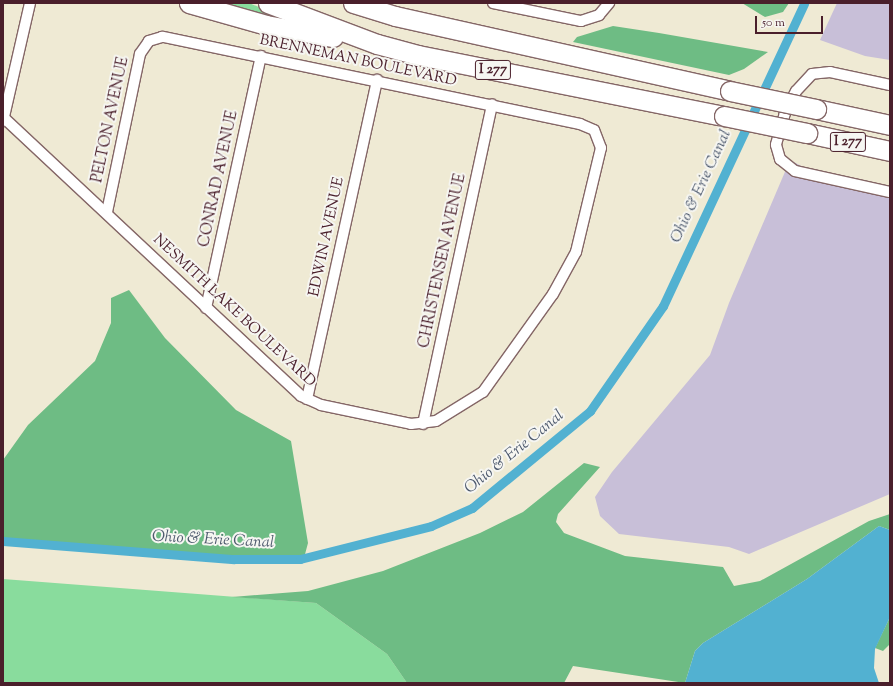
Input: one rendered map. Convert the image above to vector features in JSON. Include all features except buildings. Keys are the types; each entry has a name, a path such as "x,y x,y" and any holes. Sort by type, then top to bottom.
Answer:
{"highway":[{"path":"189,3 284,29 377,44"},
{"name":"I 277","path":"268,3 377,44 418,55 724,116 890,151"},
{"name":"I 277","path":"353,3 401,17 730,91 890,125"}],"street":[{"path":"4,119 30,3"},
{"path":"493,3 513,5 581,21 599,15 609,3"},
{"name":"BRENNEMAN BOULEVARD","path":"154,39 167,37 492,104 580,124"},
{"name":"PELTON AVENUE","path":"107,212 140,54 144,47 154,39"},
{"name":"CONRAD AVENUE","path":"206,308 261,56"},
{"path":"890,85 830,72 812,74 800,85 790,102 776,136 776,145 780,159 795,171 890,192"},
{"name":"EDWIN AVENUE","path":"307,399 377,80"},
{"name":"CHRISTENSEN AVENUE","path":"423,424 492,104"},
{"name":"NESMITH LAKE BOULEVARD","path":"4,119 107,212 206,308 294,390 307,399 321,405 394,422 423,424 442,417 482,392 565,276 576,252 601,154 597,134 587,126 580,124"}],"shaded area":[{"path":"837,3 890,3 890,60 865,56 820,40"},
{"path":"790,160 807,169 890,187 890,494 749,554 729,547 619,534 600,516 595,497 612,472 710,355 729,303"}],"green space":[{"path":"210,3 249,3 292,21"},
{"path":"742,3 789,3 783,12 765,17"},
{"path":"613,26 768,52 744,69 729,75 573,42 577,37"},
{"path":"129,290 165,338 236,410 291,441 308,543 304,558 234,559 3,541 3,460 28,425 95,361 111,323 111,298"},
{"path":"584,463 600,467 558,514 556,522 564,533 625,556 723,567 734,586 760,581 869,521 890,514 890,530 879,526 807,579 703,643 695,651 685,683 573,666 564,683 407,683 387,654 316,603 232,597 308,591 383,571 480,533 523,512"},
{"path":"3,579 316,603 387,654 407,683 3,683"},
{"path":"890,617 890,644 883,651 875,648"}],"water":[{"path":"879,526 890,530 890,617 875,649 874,668 879,683 685,683 695,651 703,643 807,579"}],"waterway":[{"name":"Ohio & Erie Canal","path":"3,541 234,559 300,559 431,526 472,508 590,411 663,306 804,3"}]}
